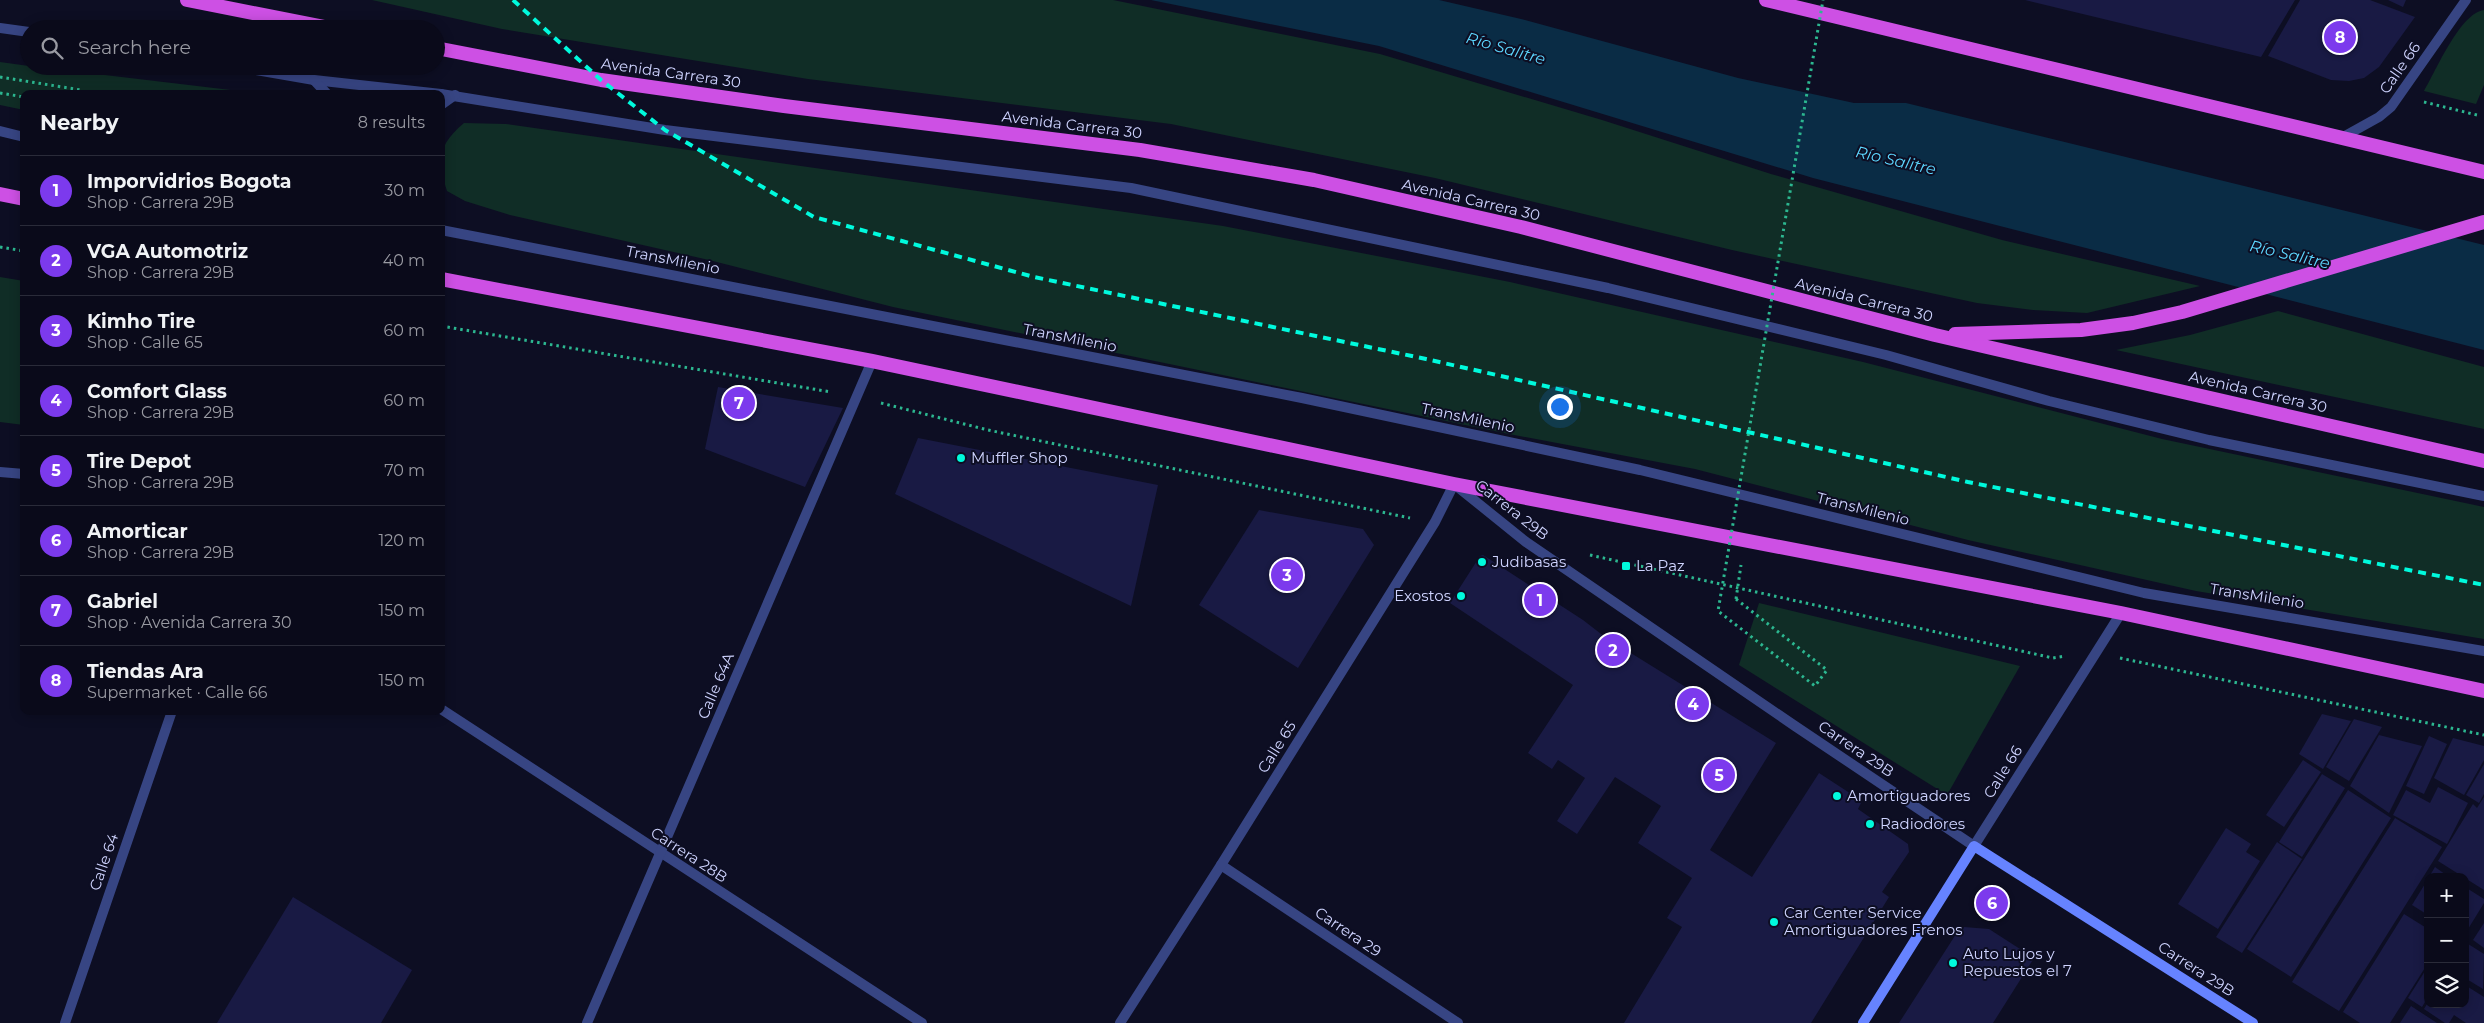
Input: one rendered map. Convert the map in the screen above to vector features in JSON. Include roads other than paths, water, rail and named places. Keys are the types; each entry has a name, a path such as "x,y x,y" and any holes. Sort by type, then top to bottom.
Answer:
{"highway":[{"path":"187,0 290,20"},
{"path":"1766,0 2484,172"},
{"name":"Avenida Carrera 30","path":"445,50 601,80 784,106 1140,150 1314,180 1521,227 1935,335 2484,461"},
{"path":"0,194 20,198"},
{"path":"1935,335 2081,330 2133,323 2182,312 2484,222"},
{"path":"445,279 872,361 1454,484 2121,613 2484,691"}],"main road":[{"name":"Calle 66","path":"1863,1023 1974,846"},
{"name":"Carrera 29B","path":"1974,846 2252,1023"}],"street":[{"name":"Calle 66","path":"2344,137 2379,117 2391,107 2466,0"},
{"path":"0,28 20,31"},
{"path":"285,75 405,90"},
{"path":"314,80 323,90"},
{"path":"445,94 665,130 1131,188 1608,288 1886,355 2068,406 2209,440 2484,496"},
{"path":"445,102 455,95"},
{"path":"0,131 20,136"},
{"name":"TransMilenio","path":"445,231 1312,400 1640,470 2144,593 2484,650"},
{"name":"Calle 64A","path":"587,1023 872,361"},
{"path":"0,472 20,474"},
{"name":"Calle 65","path":"1120,1023 1435,522 1454,484"},
{"name":"Carrera 29B","path":"1454,484 1526,542 1974,846"},
{"name":"Calle 66","path":"1974,846 2121,613"},
{"name":"Carrera 28B","path":"445,712 660,854 922,1023"},
{"name":"Calle 64","path":"65,1023 171,715"},
{"name":"Carrera 29","path":"1221,865 1458,1023"}],"water":[{"name":"Río Salitre","path":"1151,0 1439,0 1521,19 1738,78 1854,103 1906,103 2484,245 2484,350 1813,178 1379,46"}],"railway":[{"path":"513,0 601,80 665,130 814,217 1034,277 1426,359 1968,482 2484,585"}],"place":[{"name":"Tiendas Ara","path":"2340,37"},
{"name":"Gabriel","path":"739,403"},
{"name":"Muffler Shop","path":"961,458"},
{"name":"Judibasas","path":"1482,562"},
{"name":"La Paz","path":"1626,566"},
{"name":"Kimho Tire","path":"1287,575"},
{"name":"Exostos","path":"1461,596"},
{"name":"Imporvidrios Bogota","path":"1540,600"},
{"name":"VGA Automotriz","path":"1613,650"},
{"name":"Comfort Glass","path":"1693,704"},
{"name":"Tire Depot","path":"1719,775"},
{"name":"Amortiguadores","path":"1837,796"},
{"name":"Radiodores","path":"1870,824"},
{"name":"Amorticar","path":"1992,903"},
{"name":"Car Center Service Amortiguadores Frenos","path":"1774,922"},
{"name":"Auto Lujos y Repuestos el 7","path":"1953,963"}]}
